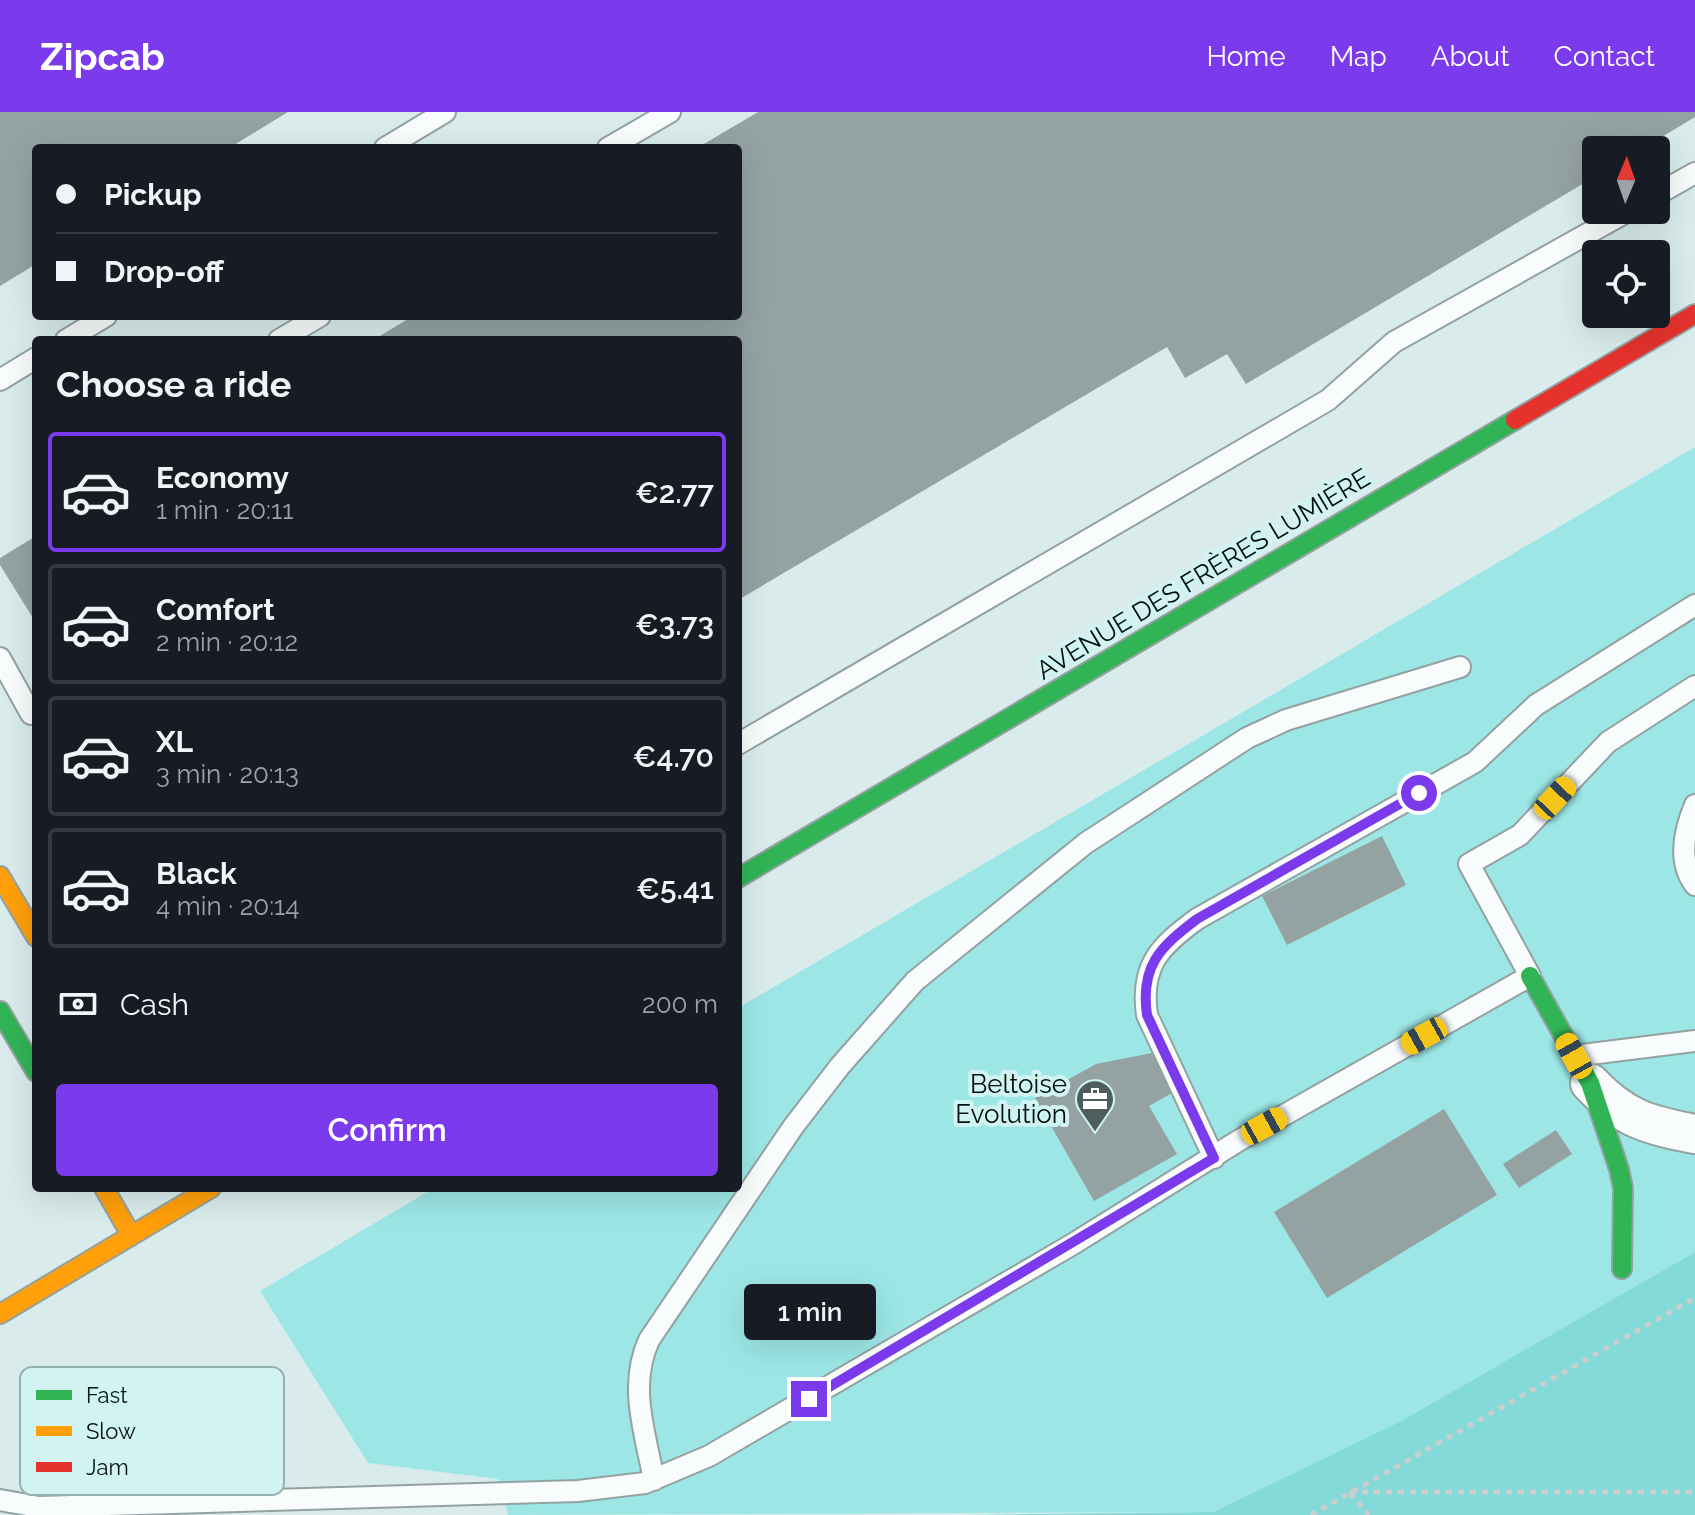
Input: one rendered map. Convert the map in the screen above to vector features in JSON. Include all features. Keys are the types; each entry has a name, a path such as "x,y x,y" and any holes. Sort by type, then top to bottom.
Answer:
{"street":[{"name":"AVENUE DES FRÈRES LUMIÈRE","path":"742,876 1695,314"},
{"path":"0,876 32,930"},
{"path":"1530,976 1582,1070 1623,1188 1622,1269"},
{"path":"0,1011 32,1065"},
{"path":"1582,1070 1626,1116 1695,1134"},
{"path":"106,1192 131,1235"},
{"path":"0,1314 131,1235 189,1193"}],"lane":[{"path":"392,144 445,112"},
{"path":"615,144 670,112"},
{"path":"1670,187 1695,173"},
{"path":"742,742 1328,400 1394,342 1605,224"},
{"path":"73,336 99,320"},
{"path":"286,336 313,320"},
{"path":"0,380 32,360"},
{"path":"1214,1158 1147,1015 1144,992 1152,962 1170,939 1197,919 1475,762 1536,705 1695,605"},
{"path":"0,658 32,713"},
{"path":"654,1480 637,1391 639,1363 649,1340 793,1127 902,994 1086,843 1247,738 1286,720 1460,667"},
{"path":"0,1500 39,1507 578,1491 654,1480 709,1456 1073,1244 1238,1141 1530,976 1469,864 1520,835 1608,742 1695,686"},
{"path":"1695,805 1686,830 1684,852 1687,872 1695,885"},
{"path":"1582,1070 1695,1041"}],"path":[{"path":"1311,1515 1695,1298"},
{"path":"1349,1492 1695,1492"},
{"path":"1349,1492 1369,1515"}],"shaded area":[{"path":"1695,447 1695,1252 1401,1421 1213,1512 508,1515 498,1479 368,1463 260,1291 427,1192 742,1192 742,1006"},
{"path":"1695,1252 1695,1515 962,1515 1213,1512 1401,1421"}],"building":[{"path":"0,112 288,112 236,144 32,144 32,266 0,286"},
{"path":"758,112 1695,112 1695,117 1663,136 1582,136 1582,184 1246,384 1227,354 1185,378 1167,347 742,598 742,336 380,336 406,320 742,320 742,144 704,144"},
{"path":"32,538 32,617 0,565 0,558"},
{"path":"1382,836 1406,885 1287,945 1262,896"},
{"path":"1157,1052 1179,1089 1149,1106 1177,1154 1094,1201 1035,1098 1096,1064"},
{"path":"1444,1109 1497,1195 1327,1298 1274,1212"},
{"path":"1556,1130 1572,1154 1519,1188 1503,1164"}],"traffic: fast":[{"path":"742,876 1515,420"},
{"path":"1530,976 1590,1083 1619,1169 1623,1188 1622,1269"},
{"path":"0,1011 32,1065"}],"traffic: slow":[{"path":"0,876 32,930"},
{"path":"106,1192 131,1235"},
{"path":"0,1314 204,1192"}],"traffic: jam":[{"path":"1515,420 1695,314"}],"place":[{"name":"Beltoise Evolution","path":"1095,1133"}],"route":[{"path":"809,1399 1214,1158 1147,1015 1144,992 1152,962 1170,939 1197,919 1419,793"}]}
